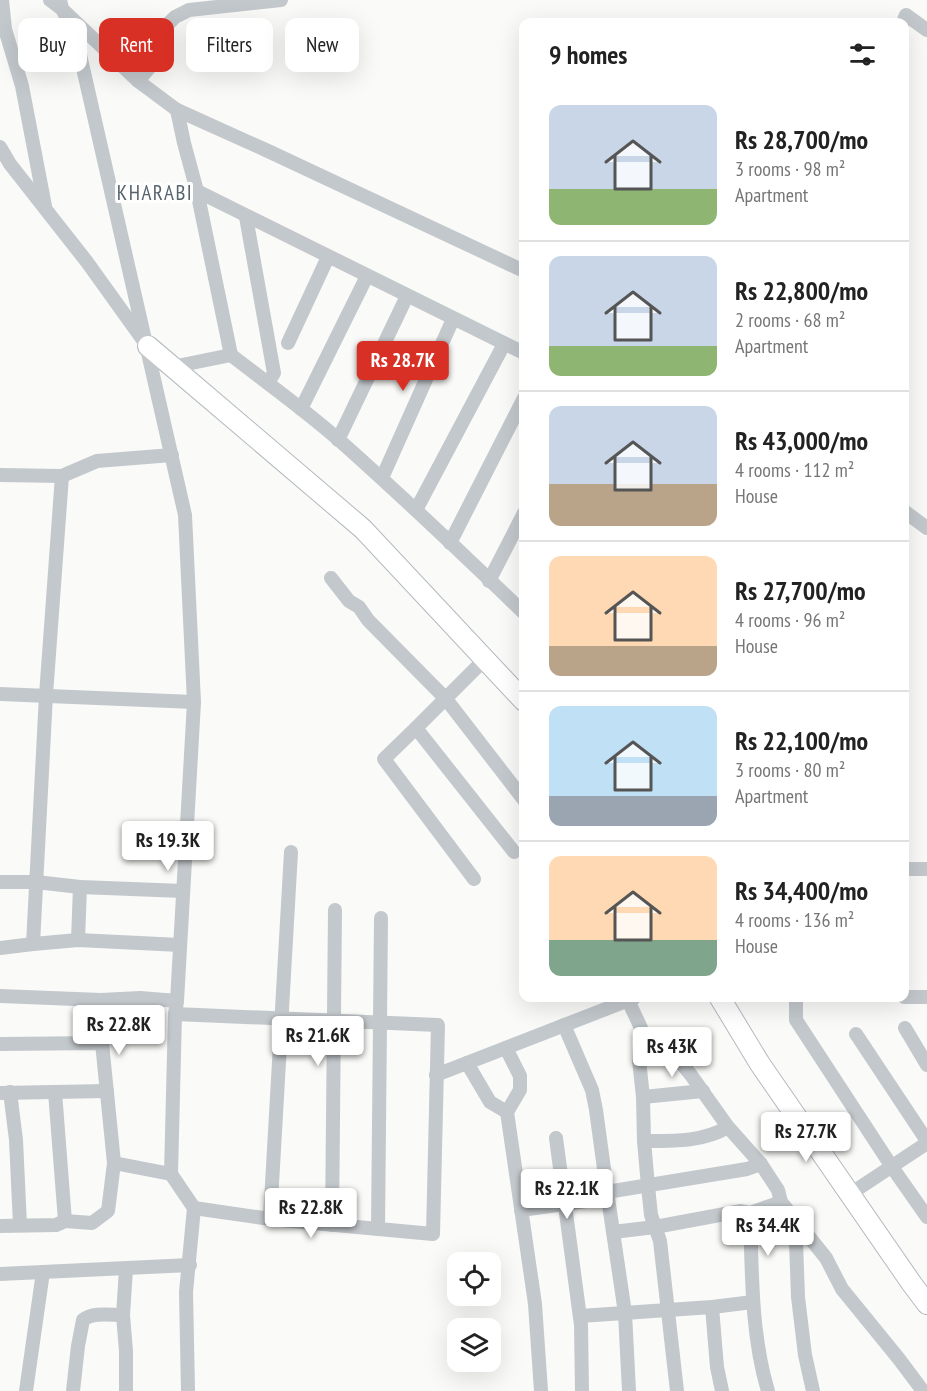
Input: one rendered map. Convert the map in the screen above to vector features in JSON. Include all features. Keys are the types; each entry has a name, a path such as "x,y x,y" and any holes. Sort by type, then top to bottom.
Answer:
{"street":[{"path":"2,0 2,28 22,86 45,209"},
{"path":"50,0 61,5 138,81 177,110 519,269"},
{"path":"138,81 157,59 161,39 167,25 175,17 189,10 281,0"},
{"path":"61,5 75,33 186,515 194,702 176,1007 171,1174 194,1208 186,1292 188,1391"},
{"path":"905,18 906,15 927,30"},
{"path":"177,110 231,355 301,409 382,478 489,581 519,607"},
{"path":"0,147 10,164 87,262 148,346 363,529 519,696"},
{"path":"196,191 519,351"},
{"path":"246,217 274,373 268,383"},
{"path":"288,343 328,257"},
{"path":"301,409 367,276"},
{"path":"338,440 407,296"},
{"path":"382,478 453,319"},
{"path":"416,510 504,344"},
{"path":"172,367 231,355"},
{"path":"450,543 519,408"},
{"path":"0,475 62,476 97,460 172,455"},
{"path":"33,944 46,695 62,476"},
{"path":"909,515 927,528"},
{"path":"489,581 519,523"},
{"path":"332,578 349,601 358,606 368,620 446,699 519,794"},
{"path":"474,879 384,759 484,659"},
{"path":"0,694 194,702"},
{"path":"416,728 514,852"},
{"path":"270,1219 291,852"},
{"path":"909,869 927,869"},
{"path":"0,882 183,891"},
{"path":"78,940 80,886"},
{"path":"332,1225 335,910"},
{"path":"378,1229 381,918"},
{"path":"0,948 78,940 180,945"},
{"path":"0,996 101,1000 140,998 176,1007 281,1018 438,1025 433,1234 270,1219 194,1208"},
{"path":"909,997 927,997"},
{"path":"0,1226 56,1225 65,1221 92,1223 108,1211 114,1163 102,1043 101,1000"},
{"path":"436,1075 620,1002"},
{"path":"631,1002 641,1028 639,1060 648,1185 651,1215 660,1241 677,1391"},
{"path":"722,1002 760,1064 927,1304"},
{"path":"796,1002 796,1020 927,1217"},
{"path":"564,1025 592,1090 625,1313 629,1391"},
{"path":"905,1028 927,1065"},
{"path":"850,1194 927,1142 856,1034"},
{"path":"0,1044 102,1043"},
{"path":"506,1048 520,1076 520,1090 507,1112 535,1304 540,1391"},
{"path":"639,1060 674,1054 728,1127 760,1164 778,1191 782,1202 826,1258 842,1289 923,1390"},
{"path":"467,1063 490,1102 507,1112"},
{"path":"20,1225 16,1140 5,1093 107,1091"},
{"path":"643,1097 703,1091"},
{"path":"55,1092 65,1221"},
{"path":"644,1141 681,1141 716,1134 728,1127"},
{"path":"556,1138 580,1316 582,1391"},
{"path":"114,1163 171,1174"},
{"path":"521,1210 564,1204 648,1185 760,1164"},
{"path":"613,1232 655,1227 741,1211 750,1213 782,1202"},
{"path":"750,1213 753,1302 762,1371 768,1391"},
{"path":"806,1233 796,1242 798,1297 805,1355 813,1391"},
{"path":"0,1274 190,1265"},
{"path":"126,1269 123,1315 126,1391"},
{"path":"26,1391 43,1272"},
{"path":"580,1316 753,1302"},
{"path":"712,1307 717,1367 722,1391"},
{"path":"73,1391 83,1320 93,1315 123,1315"}],"district":[{"name":"KHARABI","path":"155,193"}]}
